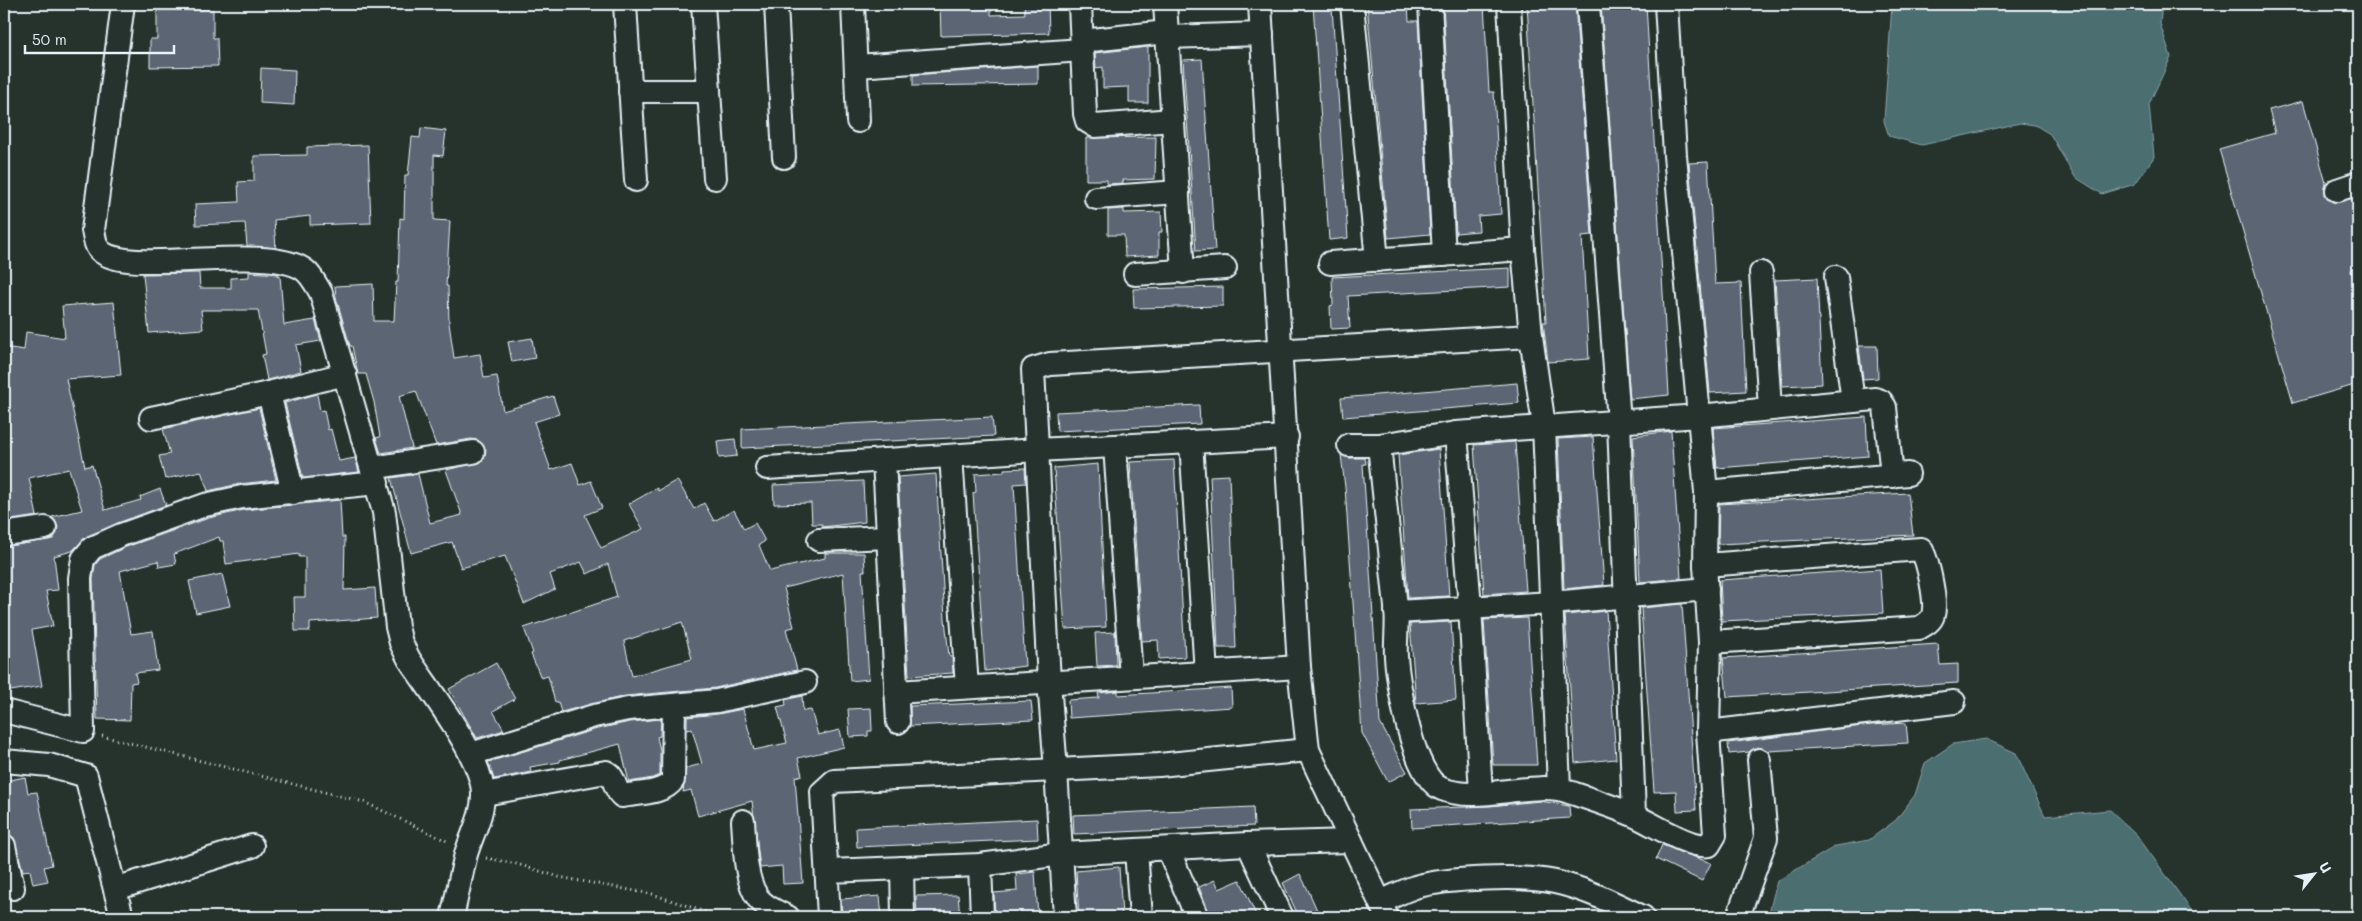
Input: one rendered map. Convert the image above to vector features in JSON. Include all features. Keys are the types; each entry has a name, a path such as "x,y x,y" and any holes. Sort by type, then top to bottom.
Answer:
{"street":[{"path":"123,4 93,230 98,248 108,256 122,260 157,262 246,258 289,263 303,269 321,293 375,475 384,512 397,627 401,643 409,659 471,754 482,780 484,794 482,808 467,853 452,917"},
{"path":"625,4 636,180"},
{"path":"703,4 714,178"},
{"path":"776,4 784,157"},
{"path":"853,4 858,121"},
{"path":"1080,4 1085,114 1091,124 1095,126 1173,120"},
{"path":"1166,4 1183,272"},
{"path":"1260,4 1282,350 1299,667 1308,750 1384,910 1415,887 1451,881 1505,878 1554,881 1590,892 1643,917"},
{"path":"1352,4 1377,260"},
{"path":"1430,4 1444,255"},
{"path":"1509,4 1523,249 1531,336 1544,426 1559,788"},
{"path":"1588,4 1619,422 1634,815"},
{"path":"1379,446 1396,612 1396,656 1401,694 1412,742 1428,777 1439,788 1454,793 1481,794 1559,788 1634,815 1696,845 1709,846 1715,835 1708,732 1710,642 1705,566 1706,492 1675,155 1666,4"},
{"path":"856,66 1082,45 1168,34 1262,34"},
{"path":"630,91 709,91"},
{"path":"2337,190 2358,183"},
{"path":"1096,198 1178,192"},
{"path":"1330,263 1523,249"},
{"path":"1135,274 1226,268"},
{"path":"1761,272 1770,408"},
{"path":"1836,277 1853,400"},
{"path":"1064,917 1049,682 1033,369 1050,364 1531,336"},
{"path":"151,418 269,393 344,374"},
{"path":"269,393 292,494"},
{"path":"1350,446 1379,446 1456,433 1699,416 1853,400 1875,399 1881,401 1885,407 1900,475 1706,492"},
{"path":"1456,433 1470,608 1481,794"},
{"path":"767,468 1037,450 1287,437"},
{"path":"1190,442 1206,672"},
{"path":"1115,446 1131,677"},
{"path":"4,711 83,731 80,578 83,559 92,548 205,505 242,497 292,494 473,452"},
{"path":"951,456 967,687"},
{"path":"884,460 898,722"},
{"path":"4,534 45,528"},
{"path":"819,540 888,537"},
{"path":"1705,566 1921,549 1927,558 1931,582 1933,615 1928,624 1919,628 1710,642"},
{"path":"1396,612 1552,603 1706,589"},
{"path":"896,692 1299,667"},
{"path":"471,754 594,716 628,710 717,702 805,682"},
{"path":"1708,732 1954,702"},
{"path":"484,794 606,772 611,775 618,792 622,796 662,789 670,785 673,780 674,705"},
{"path":"829,917 828,872 822,792 834,782 1159,765 1308,750"},
{"path":"1738,917 1766,838 1759,760"},
{"path":"4,761 49,765 86,776 122,917"},
{"path":"743,821 747,863 756,896 772,910 788,917"},
{"path":"828,872 980,865 1061,854 1248,844 1351,841"},
{"path":"1248,844 1282,917"},
{"path":"4,846 13,888"},
{"path":"115,889 252,846"},
{"path":"1168,849 1197,917"},
{"path":"1136,850 1141,917"},
{"path":"980,865 982,917"},
{"path":"902,868 903,917"}],"path":[{"path":"83,731 364,802 412,823 467,853 517,864 558,878 652,894 720,917"}],"water":[{"path":"1892,4 2162,4 2160,24 2171,57 2149,104 2154,157 2135,184 2102,194 2075,177 2050,134 2035,125 2020,123 1922,145 1889,136 1884,121"},
{"path":"1986,739 2016,753 2045,816 2110,810 2136,834 2196,917 1768,917 1777,881 1836,846 1869,840 1896,820 1915,795 1925,763 1953,744"}],"building":[{"path":"940,4 991,4 991,15 1025,14 1024,4 1048,4 1049,33 941,36"},
{"path":"1313,4 1332,4 1348,238 1329,240"},
{"path":"1367,4 1408,4 1409,21 1418,21 1430,234 1388,238"},
{"path":"1443,4 1484,4 1489,92 1494,92 1501,214 1478,216 1479,231 1456,233"},
{"path":"1527,4 1575,4 1592,235 1582,236 1589,359 1548,362 1543,322 1546,322"},
{"path":"1601,4 1646,4 1669,395 1630,399"},
{"path":"157,10 213,10 213,38 217,38 218,66 150,67 150,39 157,39"},
{"path":"1148,47 1148,103 1129,103 1129,87 1103,88 1103,67 1096,68 1095,53"},
{"path":"1202,59 1215,250 1196,251 1183,60"},
{"path":"1038,66 1038,84 913,86 913,75"},
{"path":"261,68 295,70 294,105 260,103"},
{"path":"2303,101 2326,183 2325,195 2335,203 2358,197 2358,269 2351,270 2358,295 2358,384 2293,403 2219,149 2275,133 2269,110"},
{"path":"421,128 446,131 443,156 434,155 434,220 450,221 446,286 448,286 449,323 454,358 480,354 484,378 497,376 503,411 553,396 559,414 534,422 551,470 572,463 580,485 591,481 602,508 585,515 601,548 643,529 629,504 657,488 658,491 677,480 694,509 704,503 714,521 734,510 744,529 755,523 765,541 759,545 770,571 825,558 825,553 864,553 865,571 862,571 869,679 850,681 843,573 784,588 794,627 786,629 797,670 715,688 625,696 561,712 558,702 555,702 548,676 541,678 531,654 533,653 524,628 617,597 608,564 587,574 581,562 550,574 555,589 524,604 505,556 461,568 452,542 411,553 391,478 418,474 430,523 462,515 446,470 481,462 485,457 486,449 478,440 471,439 436,445 416,391 399,396 412,448 381,453 376,438 380,437 374,402 366,374 358,374 352,346 350,346 336,297 335,286 373,284 374,321 394,321 396,282 398,282 400,218 404,219 405,175 408,175 412,137 420,138","holes":["682,622 692,659 632,676 624,641"]},
{"path":"1156,137 1155,179 1123,180 1123,183 1107,184 1107,180 1086,180 1086,138"},
{"path":"368,145 371,223 310,225 310,216 274,220 276,248 247,246 245,223 196,225 195,204 239,202 238,182 254,181 254,156 307,155 307,147"},
{"path":"1708,162 1715,284 1741,283 1746,391 1710,393 1689,163"},
{"path":"1124,209 1124,213 1161,212 1162,232 1159,232 1159,255 1125,257 1124,235 1108,235 1108,210"},
{"path":"1510,268 1510,287 1348,296 1350,328 1331,329 1330,306 1333,305 1332,277"},
{"path":"249,272 278,274 278,277 280,276 284,325 315,320 321,341 296,345 301,371 267,380 262,355 266,354 258,310 201,310 203,329 149,333 143,274 199,273 200,288 231,288 231,278 249,277"},
{"path":"1817,278 1822,384 1782,386 1775,280"},
{"path":"1223,287 1223,306 1134,308 1133,289"},
{"path":"114,302 121,375 66,379 85,467 92,465 105,510 141,500 140,497 160,489 166,505 87,536 72,551 54,556 58,590 46,591 53,626 32,630 42,686 4,692 4,547 53,539 58,527 52,517 82,510 69,469 29,478 37,516 4,521 4,507 8,507 4,488 4,347 24,350 26,332 65,338 62,306"},
{"path":"532,338 535,358 512,362 508,342"},
{"path":"1859,346 1877,346 1878,378 1863,379"},
{"path":"1517,383 1519,403 1343,417 1341,398"},
{"path":"317,394 320,411 324,410 328,430 331,429 339,461 355,458 359,472 303,478 285,403"},
{"path":"1199,405 1200,424 1057,431 1056,412"},
{"path":"259,408 276,480 239,484 208,491 201,471 165,479 159,456 170,454 163,429"},
{"path":"992,417 994,436 742,448 742,429"},
{"path":"1866,417 1868,456 1717,468 1713,428"},
{"path":"1671,431 1681,578 1640,582 1633,436"},
{"path":"1593,437 1604,585 1564,589 1558,439"},
{"path":"735,439 737,456 719,458 717,441"},
{"path":"1515,442 1526,591 1484,594 1474,445"},
{"path":"1439,449 1449,596 1408,598 1398,455"},
{"path":"1341,455 1349,458 1365,458 1366,464 1363,464 1380,723 1407,772 1388,782 1362,733 1345,487"},
{"path":"1174,460 1185,657 1159,659 1158,640 1142,641 1130,462"},
{"path":"1098,464 1106,627 1065,629 1054,468"},
{"path":"1025,468 1026,483 1014,484 1025,666 985,671 973,493 976,492 975,474 1004,472 1004,469"},
{"path":"936,474 945,619 949,656 952,656 953,673 909,676 898,477"},
{"path":"1229,475 1236,648 1218,648 1210,476"},
{"path":"863,481 865,522 822,527 822,524 812,524 811,503 774,504 773,485"},
{"path":"1908,493 1913,535 1718,544 1719,504"},
{"path":"340,500 342,537 345,537 344,590 375,588 377,618 310,623 310,631 295,631 294,597 305,597 305,557 299,557 299,554 226,564 223,541 220,541 219,537 174,554 176,564 159,567 158,561 120,571 131,634 153,631 158,670 135,673 137,682 131,683 130,720 97,719 93,579 95,565 100,559 126,547 209,518 244,510"},
{"path":"1880,569 1883,613 1722,621 1720,580"},
{"path":"222,574 230,606 196,613 189,581"},
{"path":"1682,604 1696,810 1677,811 1676,791 1654,792 1641,608"},
{"path":"1606,611 1616,759 1575,763 1565,615"},
{"path":"1527,618 1537,765 1493,765 1484,620"},
{"path":"1451,622 1456,700 1416,703 1410,624"},
{"path":"1115,632 1116,665 1097,666 1095,633"},
{"path":"1938,644 1940,665 1958,664 1958,683 1727,697 1723,658"},
{"path":"496,663 515,699 493,711 504,730 477,738 449,689"},
{"path":"1231,688 1232,707 1069,718 1068,700 1099,698 1098,693 1118,691 1118,695"},
{"path":"802,696 803,711 811,710 818,735 840,730 844,747 798,758 802,775 795,777 803,883 783,884 782,866 760,868 752,801 698,816 691,790 683,792 686,768 702,764 692,729 687,730 687,717 743,709 754,750 787,743 777,707 786,705 785,700"},
{"path":"1031,701 1033,720 910,726 910,706"},
{"path":"871,708 872,731 868,731 868,736 850,737 848,709"},
{"path":"661,719 660,736 657,737 660,750 660,775 653,778 629,782 620,744 560,760 560,762 530,767 531,772 494,779 488,762 597,729 630,722"},
{"path":"1906,723 1908,743 1768,751 1758,747 1749,752 1729,754 1728,743 1870,725"},
{"path":"25,777 28,793 37,792 52,865 44,867 48,881 33,884 30,870 23,871 14,838 4,833 4,798 8,798 5,781"},
{"path":"1540,801 1569,806 1570,818 1412,828 1411,809 1490,806"},
{"path":"1253,807 1254,826 1074,834 1073,815"},
{"path":"1037,819 1038,839 857,847 856,828"},
{"path":"1662,845 1711,863 1702,881 1656,859"},
{"path":"1119,867 1122,917 1079,917 1076,871"},
{"path":"1035,872 1038,917 995,917 994,893 1017,891 1016,874"},
{"path":"1300,874 1320,917 1299,917 1283,883"},
{"path":"1215,880 1219,889 1240,880 1257,917 1211,917 1199,887"},
{"path":"958,895 960,917 917,917 916,896"},
{"path":"880,896 882,917 842,917 841,899"}]}
